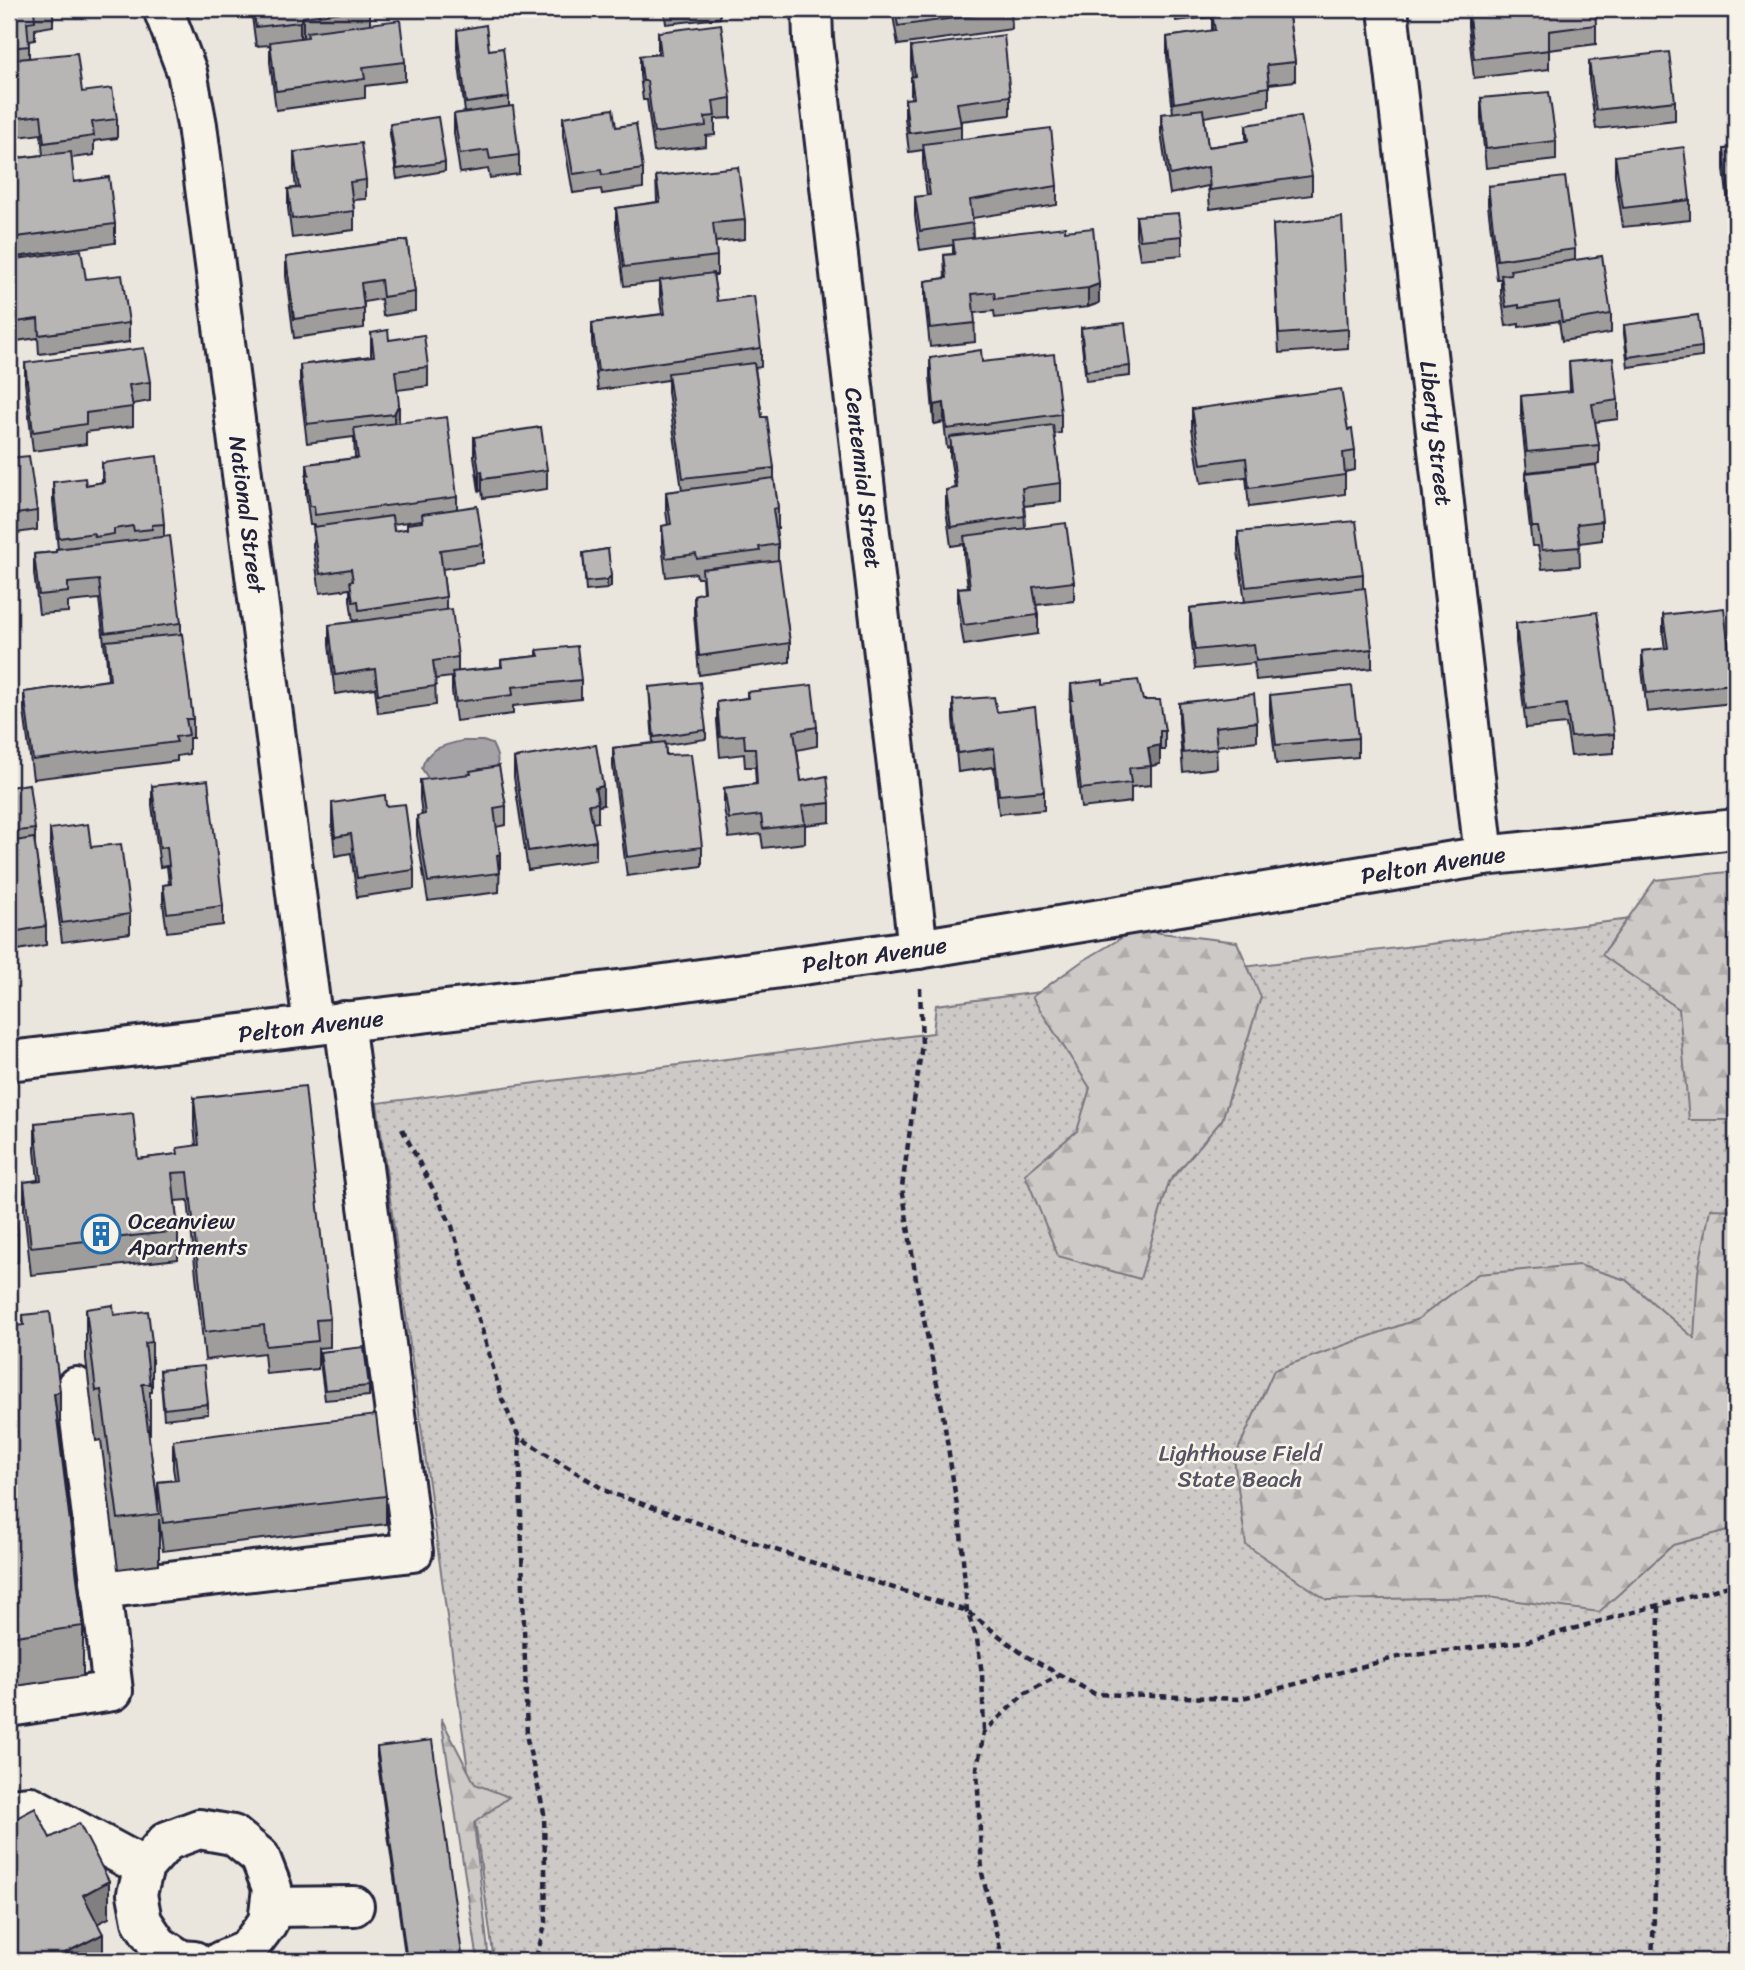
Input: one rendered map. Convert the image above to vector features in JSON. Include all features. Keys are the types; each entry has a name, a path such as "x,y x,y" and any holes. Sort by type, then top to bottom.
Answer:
{"street":[{"name":"National Street","path":"101,1589 413,1552 328,1023 197,125 187,72 163,9"},
{"name":"Centennial Street","path":"812,9 813,38 918,949"},
{"name":"Liberty Street","path":"1388,9 1484,856"},
{"name":"Pelton Avenue","path":"9,1061 635,988 918,949 1484,856 1736,829"},
{"path":"9,1707 113,1691 76,1387"},
{"path":"9,1808 31,1805 144,1867"},
{"path":"186,1961 158,1945 142,1921 137,1894 144,1867 167,1841 199,1829 233,1835 260,1857 272,1888 268,1922 247,1950 221,1961"},
{"path":"270,1908 354,1906"}],"path":[{"path":"918,949 922,1044 902,1187 961,1532 967,1611 977,1639 982,1674 984,1732 977,1768 982,1873 1003,1961"},
{"path":"398,1123 452,1226 502,1399 519,1437 527,1739 544,1813 546,1922 535,1961"},
{"path":"519,1437 608,1492 808,1561 967,1611 1024,1655 1095,1694 1239,1699 1398,1657 1528,1641 1736,1584"},
{"path":"1652,1961 1656,1867 1659,1605"},
{"path":"984,1732 1024,1693 1060,1675"}],"green space":[{"path":"1736,871 1736,1120 1689,1120 1679,1009 1602,955 1655,880"},
{"name":"Lighthouse Field State Beach","path":"1736,906 1736,1961 494,1961 377,1103 933,1033 936,1005"},
{"path":"1135,930 1237,942 1261,997 1222,1120 1169,1182 1140,1279 1058,1256 1025,1174 1077,1131 1090,1088 1032,997 1081,962"},
{"path":"1710,1209 1736,1210 1736,1528 1673,1545 1599,1612 1488,1597 1327,1600 1246,1545 1234,1459 1274,1370 1418,1319 1478,1274 1579,1265 1626,1280 1694,1338 1698,1272"},
{"path":"441,1718 475,1784 509,1797 474,1823 489,1961 478,1961"}],"shaded area":[{"path":"462,741 492,744 497,757 495,771 430,781 422,769 431,752"}],"building":[{"path":"9,9 42,9 34,10 35,21 27,22 29,46 9,48"},
{"path":"253,9 365,9 303,17 300,22 256,27"},
{"path":"895,9 1011,9 1012,10 898,26"},
{"path":"1288,9 1295,62 1267,65 1269,87 1174,103 1167,37 1215,30 1212,14"},
{"path":"1468,9 1595,9 1596,25 1549,31 1549,50 1474,59"},
{"path":"400,20 405,62 363,67 365,79 276,91 270,42 308,37 307,32"},
{"path":"721,24 731,98 713,101 715,116 705,117 706,126 654,133 647,81 643,81 640,56 661,54 658,32"},
{"path":"486,25 489,50 503,48 509,97 466,103 457,30"},
{"path":"1004,35 1010,96 957,103 961,126 909,133 905,99 914,98 911,77 915,76 911,47"},
{"path":"1669,52 1675,101 1596,110 1589,61"},
{"path":"77,53 82,92 112,88 117,119 92,122 94,136 44,143 41,115 9,119 9,60"},
{"path":"1549,92 1556,141 1486,149 1481,98"},
{"path":"513,106 519,155 490,159 488,150 460,154 454,114"},
{"path":"613,109 616,127 636,124 643,169 602,175 601,170 573,174 563,117"},
{"path":"1203,109 1208,147 1248,141 1246,125 1301,116 1312,176 1210,190 1208,167 1170,175 1161,114"},
{"path":"438,117 445,162 397,169 390,124"},
{"path":"1051,128 1057,186 970,200 973,223 920,231 915,197 930,195 923,144"},
{"path":"361,143 366,180 350,182 354,211 292,219 288,189 299,188 294,152"},
{"path":"1684,147 1690,200 1623,208 1615,156"},
{"path":"1736,148 1736,201 1730,202 1724,149"},
{"path":"71,152 74,182 109,177 115,224 9,238 9,159"},
{"path":"738,167 745,220 713,223 717,256 624,267 616,208 660,202 656,176"},
{"path":"1565,177 1575,249 1497,260 1488,186"},
{"path":"1179,213 1182,236 1140,240 1136,216"},
{"path":"1342,217 1348,329 1279,334 1273,225"},
{"path":"1065,227 1065,231 1093,228 1099,284 1088,288 995,299 994,292 972,294 975,323 930,328 925,281 947,278 944,255 955,254 953,240"},
{"path":"407,240 415,292 383,297 381,280 361,283 364,309 294,319 286,257"},
{"path":"81,250 86,279 122,275 129,323 39,335 38,319 9,323 9,260"},
{"path":"1602,256 1611,314 1562,322 1559,302 1519,308 1519,305 1506,307 1501,275 1511,274 1510,270"},
{"path":"713,273 717,301 754,296 761,348 598,371 592,323 665,314 660,280"},
{"path":"1698,315 1702,347 1628,357 1624,325"},
{"path":"1125,323 1130,366 1086,371 1081,328"},
{"path":"388,330 389,340 424,335 428,367 395,371 399,404 394,414 307,424 300,365 374,356 371,333"},
{"path":"144,348 150,382 129,385 133,407 86,413 86,424 33,432 25,363"},
{"path":"981,350 982,362 1054,354 1061,414 947,429 944,403 934,405 930,358"},
{"path":"1613,358 1618,400 1592,404 1599,445 1527,452 1521,396 1572,391 1569,362"},
{"path":"754,363 762,417 767,417 774,468 683,478 668,373"},
{"path":"1341,389 1348,430 1352,429 1355,451 1343,453 1345,475 1249,488 1246,458 1201,464 1192,409"},
{"path":"447,417 457,497 315,515 314,506 310,506 307,464 358,458 354,428"},
{"path":"1053,425 1061,483 1022,488 1025,516 951,527 946,490 957,488 950,437"},
{"path":"541,427 547,470 483,479 482,471 479,472 474,437"},
{"path":"1736,445 1736,489 1730,448"},
{"path":"29,456 37,511 9,515 9,458"},
{"path":"157,456 164,524 152,525 152,529 134,531 133,526 114,529 114,534 95,537 94,533 59,538 53,482 85,478 86,485 104,482 102,463"},
{"path":"1596,465 1602,521 1577,524 1580,547 1542,550 1538,527 1532,527 1526,473"},
{"path":"774,478 778,508 773,509 778,544 759,547 760,551 697,559 696,554 666,558 662,526 671,524 666,492"},
{"path":"477,506 483,544 440,550 446,597 359,610 358,601 353,602 351,569 320,574 313,527 392,516 394,531 407,529 407,524 423,522 422,514"},
{"path":"1356,521 1363,574 1246,587 1238,532"},
{"path":"1066,523 1074,582 1033,587 1038,615 964,625 958,588 970,587 964,536"},
{"path":"170,536 181,623 105,633 99,580 68,583 68,592 39,595 34,554"},
{"path":"608,549 611,576 607,580 586,582 583,553"},
{"path":"779,560 790,643 699,656 694,595 704,592 702,569"},
{"path":"1365,588 1372,649 1256,661 1254,644 1195,650 1190,608"},
{"path":"1724,608 1733,684 1647,693 1642,651 1668,648 1663,615"},
{"path":"452,609 458,657 433,661 436,686 378,694 375,669 335,675 329,625"},
{"path":"1597,612 1614,734 1571,737 1566,704 1526,709 1516,623"},
{"path":"182,634 193,719 186,719 189,735 175,737 177,742 33,760 24,692 110,680 106,641"},
{"path":"577,646 581,680 512,687 513,695 456,702 452,672 502,667 501,660 539,656 537,650"},
{"path":"1103,680 1103,684 1138,680 1143,700 1160,700 1165,731 1160,731 1160,745 1148,748 1151,766 1129,768 1131,783 1081,789 1070,700 1073,700 1071,684"},
{"path":"700,682 706,730 654,737 649,687"},
{"path":"812,685 817,727 794,731 801,781 827,776 830,803 802,806 805,824 763,829 761,815 729,819 724,788 757,784 755,748 745,748 744,735 720,737 717,702 748,698 747,692"},
{"path":"1352,686 1358,738 1276,745 1270,695"},
{"path":"1254,694 1257,722 1215,727 1217,749 1183,753 1179,703"},
{"path":"994,697 997,712 1035,707 1044,791 999,795 994,748 958,753 953,700"},
{"path":"665,742 666,755 691,754 702,847 627,857 613,748"},
{"path":"596,745 603,786 595,788 598,803 589,804 596,841 528,851 514,758"},
{"path":"499,766 506,806 494,808 500,854 497,855 499,873 428,882 417,816 425,814 420,780 471,774 470,771"},
{"path":"208,780 223,906 167,913 163,885 171,884 167,847 160,848 152,786"},
{"path":"29,784 35,829 9,832 9,787"},
{"path":"385,795 386,806 405,804 414,870 357,878 351,834 335,837 332,803"},
{"path":"88,824 91,847 121,844 130,914 62,923 50,829"},
{"path":"34,838 46,926 18,931 16,921 9,922 9,842"},
{"name":"Oceanview Apartments","path":"305,1086 330,1319 316,1320 318,1341 266,1346 264,1325 205,1332 188,1172 172,1173 178,1231 31,1247 24,1182 41,1180 35,1123 133,1113 138,1159 178,1154 177,1148 199,1145 194,1098"},
{"path":"9,1171 18,1234 9,1236"},
{"path":"113,1305 114,1315 148,1311 152,1342 145,1343 150,1384 142,1384 159,1514 118,1519 101,1390 96,1391 86,1309"},
{"path":"50,1312 60,1391 54,1394 83,1626 9,1637 9,1327 24,1325 23,1315"},
{"path":"364,1347 369,1386 325,1390 320,1352"},
{"path":"204,1366 208,1404 164,1409 160,1370"},
{"path":"376,1415 386,1496 163,1523 158,1482 178,1480 173,1440"},
{"path":"432,1740 463,1961 407,1961 377,1747"},
{"path":"35,1808 50,1838 79,1823 109,1881 83,1895 103,1934 61,1955 57,1961 9,1961 9,1822"}],"place":[{"name":"Oceanview Apartments","path":"101,1234"}]}
